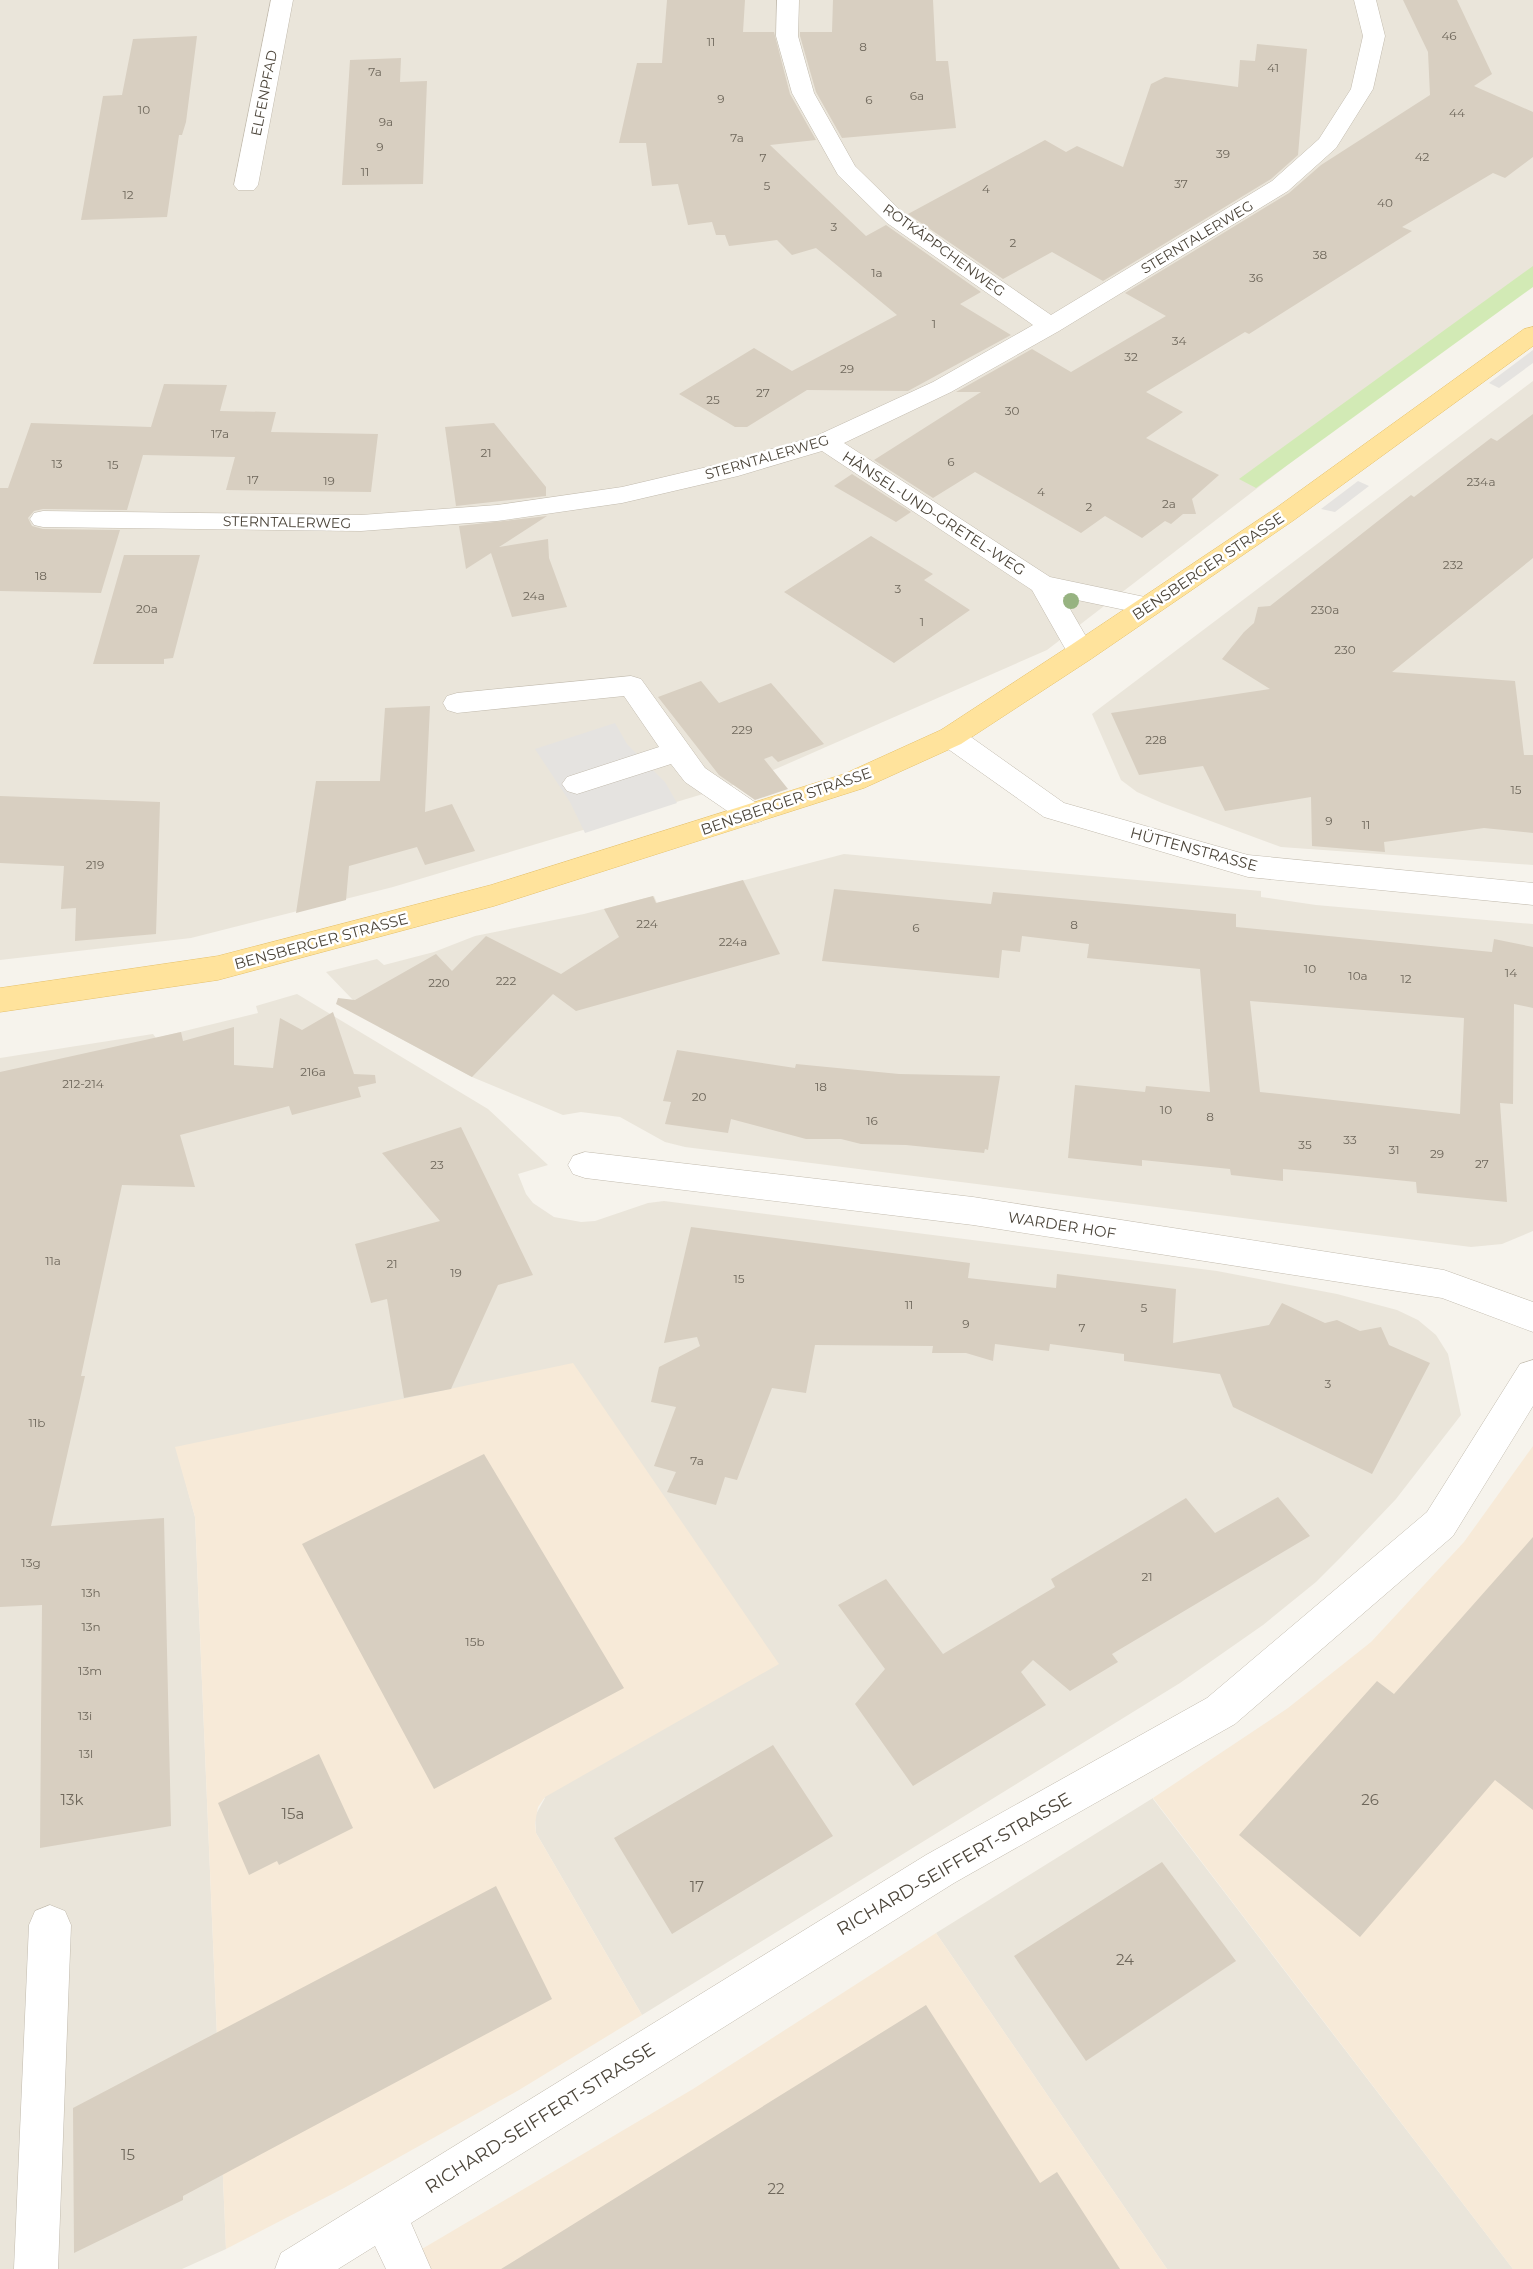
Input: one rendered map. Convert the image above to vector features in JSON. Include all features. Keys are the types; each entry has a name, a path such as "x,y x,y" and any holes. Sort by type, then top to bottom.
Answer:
{"main road":[{"name":"BENSBERGER STRASSE","path":"0,1000 218,969 494,895 854,781 951,737 1081,652 1285,514 1533,333"}],"street":[{"name":"ELFENPFAD","path":"246,185 282,0"},
{"name":"ROTKÄPPCHENWEG","path":"788,0 787,36 803,93 846,170 895,218 1050,326"},
{"name":"STERNTALERWEG","path":"43,519 361,523 497,513 622,495 729,470 825,442 942,387 1050,326 1280,186 1328,143 1362,89 1374,36 1365,0"},
{"name":"HÄNSEL-UND-GRETEL-WEG","path":"825,442 1042,584 1149,606"},
{"name":"HÄNSEL-UND-GRETEL-WEG","path":"1042,584 1081,652"},
{"path":"457,703 631,686 695,775 752,814"},
{"name":"HÜTTENSTRASSE","path":"951,737 1054,810 1248,866 1533,894"},
{"path":"578,784 678,751"},
{"name":"WARDER HOF","path":"585,1165 973,1211 1432,1282 1533,1317"},
{"name":"RICHARD-SEIFFERT-STRASSE","path":"297,2269 940,1869 1221,1711 1440,1524 1533,1375"},
{"path":"36,2269 50,1925"},
{"path":"384,2215 409,2269"}],"shaded area":[{"path":"0,0 1533,0 1533,276 1047,650 753,779 393,887 191,938 0,960"},
{"path":"1533,350 1533,363 1499,388 1489,383"},
{"path":"1533,381 1533,865 1281,847 1162,803 1137,792 1121,780 1092,714"},
{"path":"1358,481 1369,486 1335,512 1321,509"},
{"path":"615,723 627,744 665,782 677,803 585,833 570,802 535,749"},
{"path":"844,854 1261,891 1261,897 1316,905 1533,924 1533,1231 1502,1244 1471,1247 685,1147 665,1142 620,1117 581,1112 563,1115 472,1077 379,1027 326,972 377,959 384,965 434,952 475,936 584,914 654,896 657,903"},
{"path":"297,994 488,1109 548,1165 518,1174 526,1194 533,1203 554,1217 581,1222 595,1221 648,1203 664,1201 1217,1271 1337,1294 1397,1310 1418,1320 1436,1335 1448,1354 1461,1415 1396,1499 1316,1582 1263,1625 1180,1683 642,2015 536,1833 535,1816 545,1798 176,1447 195,1517 226,2249 182,2269 0,2269 0,1058 153,1034 156,1038 258,1013 256,1006"},
{"path":"573,1363 779,1664 545,1797 538,1807 536,1833 642,2015 519,2090 344,2188 226,2249 195,1517 175,1447"},
{"path":"1533,1446 1533,2269 1513,2269 1153,1798 1288,1708 1371,1642 1464,1542"},
{"path":"1153,1798 1513,2269 1167,2269 936,1933"},
{"path":"936,1933 1167,2269 388,2269 693,2089"}],"green space":[{"path":"1533,266 1533,287 1256,488 1239,479"}],"building":[{"path":"667,0 745,0 743,32 774,32 790,94 816,140 770,145 866,236 886,225 981,292 960,304 1011,335 908,391 807,390 747,427 735,427 679,394 754,348 792,371 897,315 816,248 792,255 777,240 729,246 725,235 716,235 712,222 688,225 678,184 652,186 646,143 619,143 637,63 662,63"},
{"path":"833,0 933,0 936,61 948,61 956,128 842,138 816,92 800,36 800,32 832,32"},
{"path":"1403,0 1457,0 1492,74 1474,86 1533,112 1533,157 1505,178 1493,173 1402,227 1412,231 1249,334 1245,332 1146,392 1183,412 1146,438 1219,475 1192,499 1196,514 1183,514 1171,524 1165,521 1142,538 1105,516 1081,533 975,472 933,498 874,460 981,392 956,392 1032,349 1071,372 1166,316 1125,293 1289,193 1321,165 1430,95 1428,52"},
{"path":"197,36 186,122 182,135 179,135 167,217 81,220 103,96 122,95 133,39"},
{"path":"1257,44 1307,49 1298,155 1271,179 1103,281 1052,252 1003,279 908,214 1045,140 1066,152 1077,146 1123,167 1151,84 1165,77 1238,87 1240,60 1255,61"},
{"path":"401,58 400,82 427,81 423,184 342,185 350,60"},
{"path":"164,384 227,385 220,411 276,412 271,432 378,434 371,492 226,490 235,457 143,455 127,510 43,509 34,511 28,518 32,526 43,529 120,530 101,593 0,591 0,488 8,488 31,423 151,427"},
{"path":"1533,414 1533,558 1392,672 1515,681 1524,755 1533,755 1533,833 1484,828 1384,842 1385,852 1312,846 1311,797 1225,811 1203,766 1139,775 1111,713 1270,689 1222,659 1254,623 1258,607 1270,606 1411,495 1414,497 1491,438 1497,441"},
{"path":"494,423 546,487 546,496 456,506 445,427"},
{"path":"852,474 911,512 896,522 834,486"},
{"path":"547,516 499,547 548,539 549,558 567,607 512,617 491,553 466,569 459,526"},
{"path":"871,536 933,574 924,580 970,610 894,663 784,592"},
{"path":"124,555 200,555 173,658 164,659 164,664 93,664"},
{"path":"701,681 719,703 771,683 824,744 778,762 772,756 764,759 788,789 755,800 719,775 658,697"},
{"path":"430,706 425,812 452,804 475,851 425,865 417,847 349,866 346,900 296,913 316,781 380,781 385,708"},
{"path":"0,796 160,802 156,934 75,941 76,908 61,909 64,866 0,863"},
{"path":"743,880 780,954 576,1011 553,994 472,1077 336,1004 338,998 355,1000 436,954 452,971 486,936 561,974 619,937 604,909 653,896 656,903"},
{"path":"834,889 991,904 993,892 1236,914 1236,927 1492,952 1494,939 1533,947 1533,1008 1514,1004 1513,1104 1500,1103 1507,1202 1417,1193 1416,1182 1328,1173 1283,1169 1283,1181 1231,1175 1230,1169 1142,1160 1142,1166 1068,1158 1075,1085 1145,1092 1146,1086 1210,1092 1200,969 1087,958 1089,944 1022,936 1020,952 1002,950 999,978 822,961","holes":["1250,1001 1464,1018 1460,1114 1260,1092"]},
{"path":"333,1012 354,1074 375,1075 376,1083 358,1087 361,1097 292,1115 289,1106 180,1135 195,1187 122,1185 81,1376 85,1376 51,1526 164,1518 171,1826 40,1848 42,1605 0,1607 0,1072 181,1032 183,1041 234,1027 234,1065 273,1068 280,1018 302,1030"},
{"path":"677,1050 795,1068 796,1064 899,1074 1000,1076 988,1150 985,1149 984,1153 906,1145 861,1144 841,1139 806,1139 731,1119 728,1133 665,1124 671,1102 663,1101"},
{"path":"461,1127 533,1275 498,1285 451,1389 404,1398 387,1299 371,1303 355,1244 440,1221 382,1153"},
{"path":"691,1227 970,1263 968,1278 1056,1288 1057,1274 1176,1289 1173,1343 1269,1325 1282,1303 1325,1323 1337,1320 1360,1331 1381,1327 1389,1345 1430,1363 1372,1474 1233,1407 1220,1374 1124,1361 1124,1354 1050,1344 1049,1351 995,1344 993,1361 966,1353 932,1353 933,1346 815,1345 806,1393 772,1388 737,1480 725,1477 716,1505 667,1492 676,1472 654,1466 676,1407 651,1402 659,1367 700,1346 697,1337 664,1343"},
{"path":"484,1454 624,1688 434,1789 302,1544"},
{"path":"1278,1497 1310,1536 1112,1654 1118,1662 1070,1691 1033,1660 1021,1672 1046,1705 913,1786 855,1704 885,1669 838,1605 886,1579 943,1654 1055,1587 1051,1579 1186,1498 1215,1533"},
{"path":"1533,1537 1533,1810 1495,1780 1360,1937 1239,1835 1377,1681 1394,1694"},
{"path":"773,1745 833,1836 672,1934 614,1838"},
{"path":"319,1754 353,1828 279,1865 277,1861 249,1875 218,1803"},
{"path":"1162,1862 1236,1961 1086,2061 1014,1956"},
{"path":"496,1886 552,1999 183,2196 183,2200 74,2253 73,2108"},
{"path":"926,2005 1040,2183 1057,2172 1120,2269 501,2269"}]}
